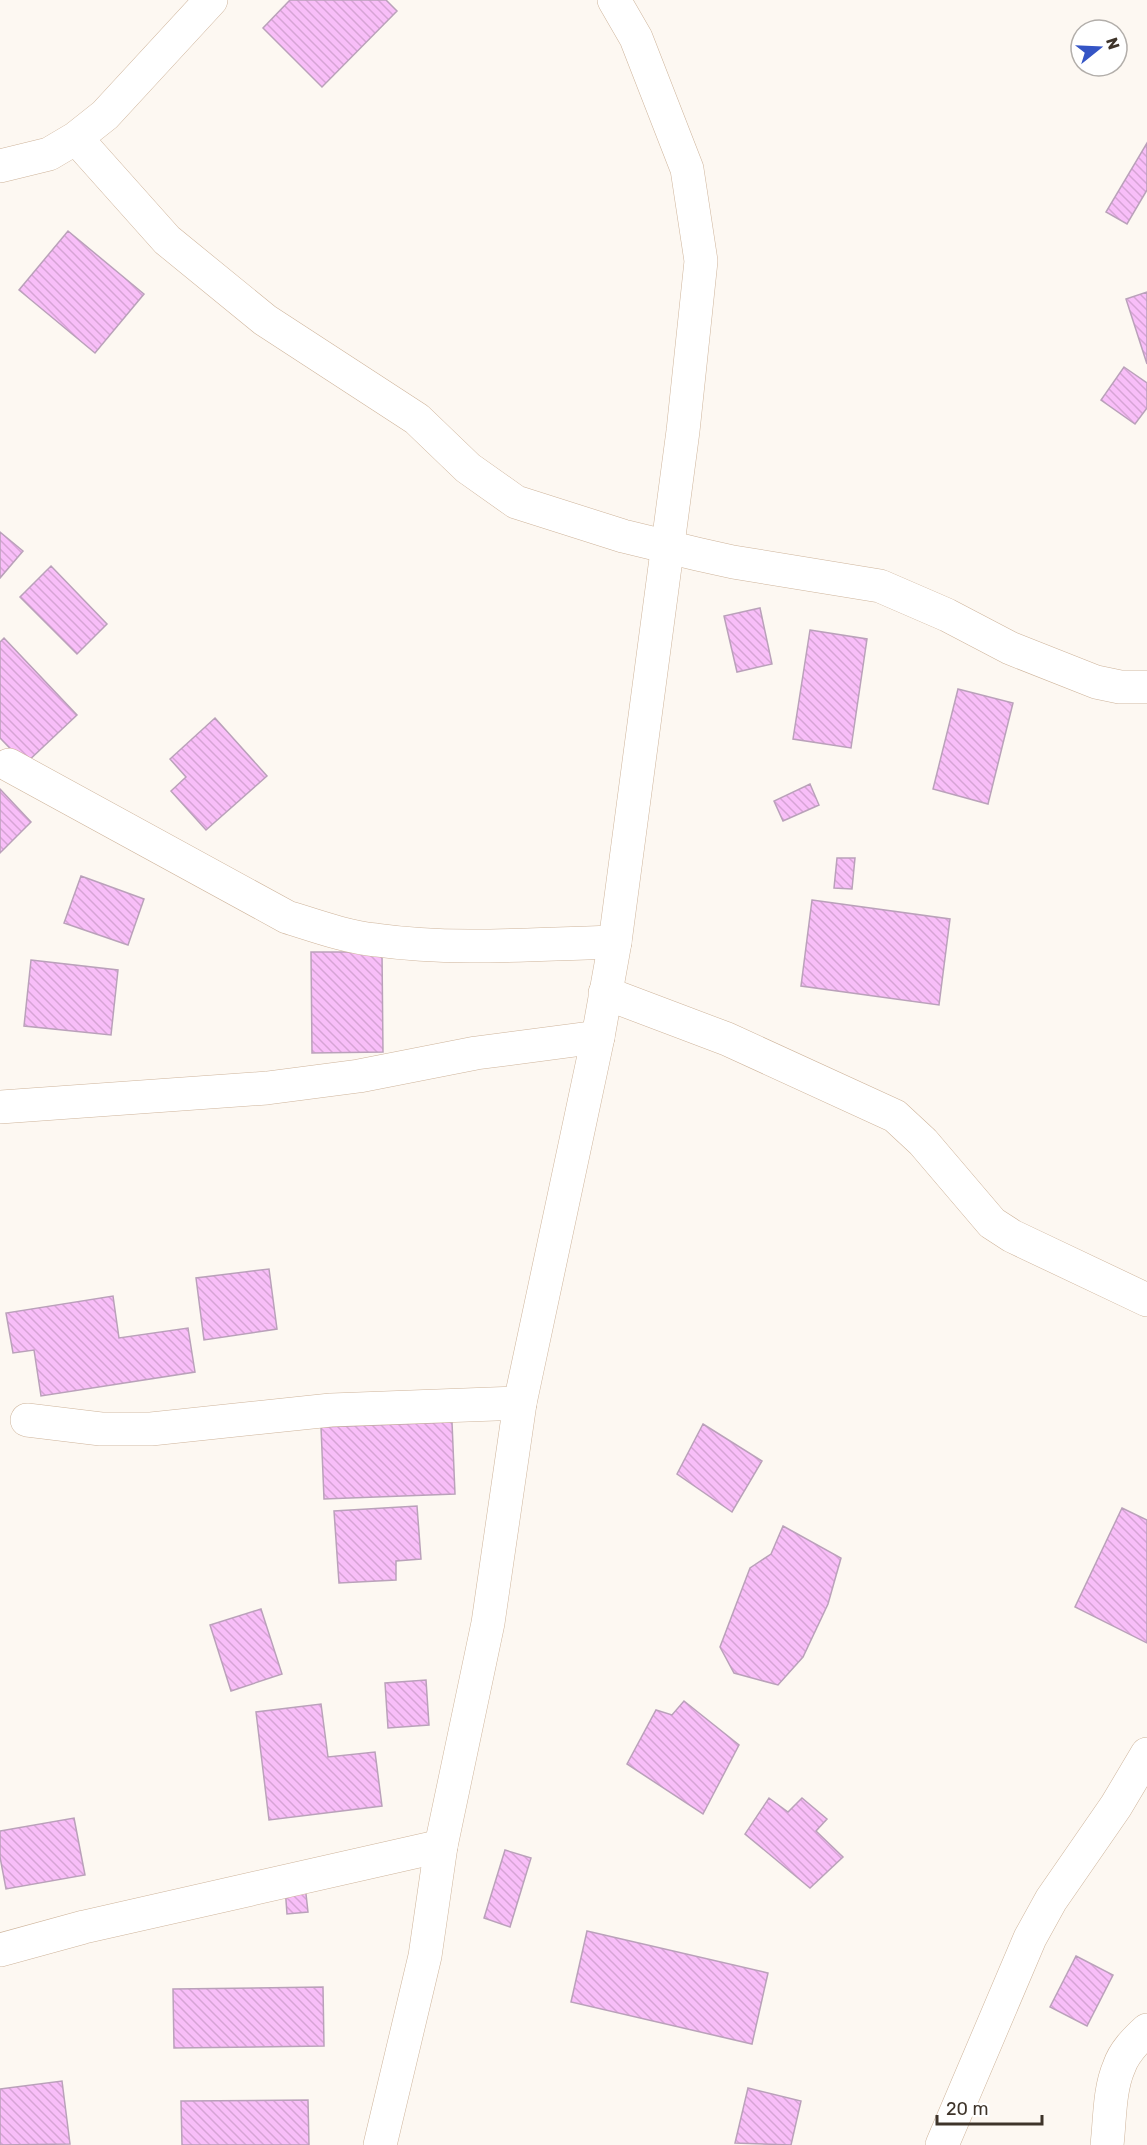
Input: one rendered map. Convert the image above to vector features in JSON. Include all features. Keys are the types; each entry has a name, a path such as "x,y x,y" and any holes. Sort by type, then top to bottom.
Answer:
{"street":[{"path":"0,166 49,154 76,138 105,115 211,0"},
{"path":"380,2145 425,1956 441,1846 488,1623 520,1403 598,1037 615,942 681,441 701,261 687,170 636,38 614,0"},
{"path":"76,138 167,240 265,320 417,419 468,468 493,488 516,502 623,536 733,562 880,586 947,615 1010,648 1096,682 1120,687 1147,687"},
{"path":"9,765 287,917 324,928 373,940 423,945 615,942"},
{"path":"605,993 727,1039 896,1116 916,1134 992,1223 1012,1236 1147,1300"},
{"path":"0,1107 267,1088 359,1076 476,1053 598,1037"},
{"path":"27,1420 101,1429 151,1429 331,1410 520,1403"},
{"path":"942,2145 1030,1938 1052,1900 1116,1806 1147,1754"},
{"path":"0,1950 84,1927 441,1846"},
{"path":"1107,2145 1113,2092 1119,2066 1133,2044 1147,2030"}],"building":[{"path":"290,0 386,0 397,11 322,87 263,28"},
{"path":"1147,143 1147,190 1127,224 1106,212"},
{"path":"68,231 144,294 95,353 19,290"},
{"path":"1147,292 1147,364 1126,299"},
{"path":"1124,367 1147,383 1147,408 1135,424 1101,400"},
{"path":"0,532 23,551 0,578"},
{"path":"51,566 107,624 77,654 20,597"},
{"path":"760,608 772,664 737,672 724,616"},
{"path":"810,630 867,639 851,748 793,739"},
{"path":"4,638 77,715 25,764 0,738 0,642"},
{"path":"958,689 1013,703 988,804 933,789"},
{"path":"215,718 267,776 206,830 171,791 186,777 170,759"},
{"path":"810,784 819,805 783,821 774,801"},
{"path":"0,789 31,822 0,853"},
{"path":"837,858 855,858 852,889 834,888"},
{"path":"81,876 144,899 128,945 64,923"},
{"path":"812,900 950,919 939,1005 801,986"},
{"path":"311,952 382,952 383,1052 312,1053"},
{"path":"31,960 118,970 111,1035 24,1026"},
{"path":"269,1269 277,1329 204,1340 196,1278"},
{"path":"113,1296 119,1338 188,1328 195,1372 41,1396 34,1350 13,1353 6,1313"},
{"path":"452,1422 455,1494 324,1499 321,1427"},
{"path":"703,1424 762,1461 732,1512 677,1474"},
{"path":"417,1506 421,1559 396,1561 396,1580 339,1583 334,1511"},
{"path":"1122,1508 1147,1520 1147,1643 1075,1607"},
{"path":"783,1526 841,1558 828,1604 803,1657 778,1685 734,1673 720,1647 750,1568 771,1554"},
{"path":"261,1609 282,1674 231,1691 210,1625"},
{"path":"426,1680 429,1725 388,1728 385,1683"},
{"path":"684,1701 739,1745 703,1814 627,1764 656,1710 672,1715"},
{"path":"321,1704 328,1757 375,1752 382,1806 269,1820 256,1712"},
{"path":"769,1798 788,1812 802,1798 827,1819 816,1831 843,1857 810,1888 745,1834"},
{"path":"74,1818 85,1875 6,1889 0,1857 0,1831"},
{"path":"505,1850 531,1858 510,1927 484,1918"},
{"path":"305,1885 308,1912 287,1914 285,1887"},
{"path":"587,1931 768,1973 752,2044 571,2002"},
{"path":"1076,1956 1113,1975 1087,2026 1050,2007"},
{"path":"323,1987 324,2046 174,2048 173,1989"},
{"path":"62,2081 70,2144 0,2145 0,2089"},
{"path":"748,2088 801,2101 791,2145 735,2143"},
{"path":"308,2100 309,2145 182,2145 181,2101"}]}
